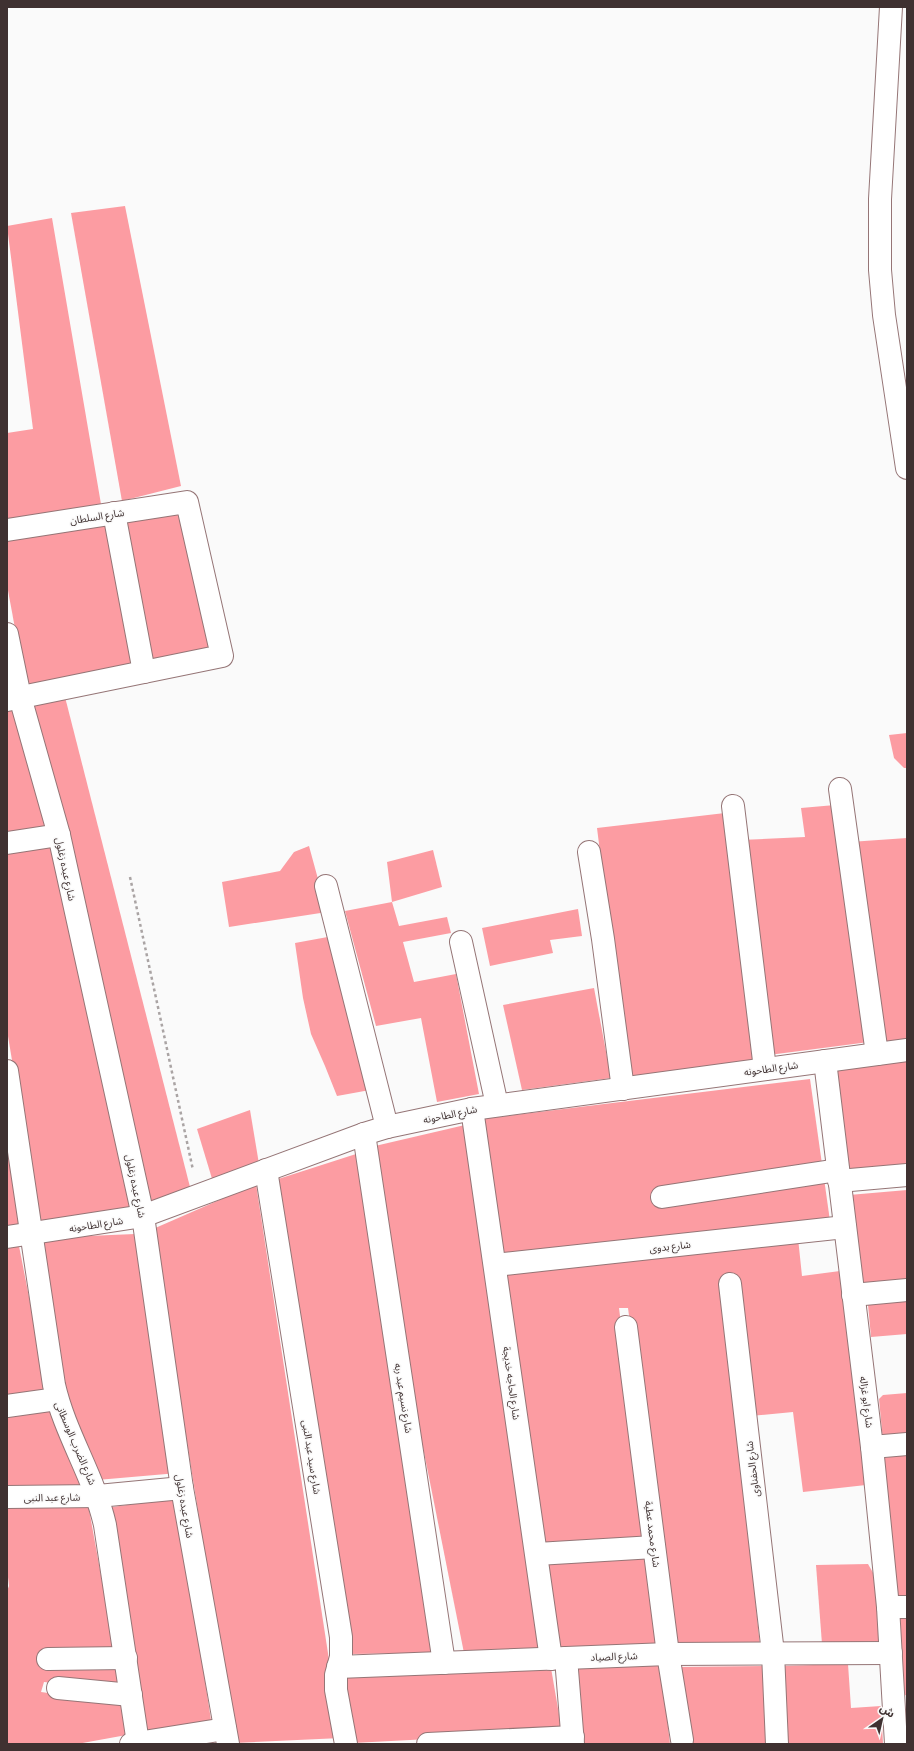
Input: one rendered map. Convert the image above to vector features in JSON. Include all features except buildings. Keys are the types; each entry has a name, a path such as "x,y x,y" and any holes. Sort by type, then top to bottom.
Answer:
{"street":[{"path":"891,7 880,199 880,270 884,315 907,468"},
{"name":"شارع السلطان","path":"7,530 187,502 222,656 144,672"},
{"path":"13,698 144,672 114,513"},
{"name":"شارع عبده زغلول","path":"7,634 13,698 59,835 143,1216 182,1488 227,1736"},
{"path":"840,789 877,1054"},
{"path":"733,806 765,1069"},
{"path":"7,843 59,835"},
{"path":"589,852 603,939 623,1088"},
{"path":"326,886 388,1127"},
{"path":"462,942 497,1105"},
{"name":"شارع الطاحونه","path":"7,1237 143,1216 364,1134 472,1108 907,1050"},
{"name":"شارع ابو غزاله","path":"825,1061 872,1447 898,1607 891,1653 900,1701 896,1744"},
{"name":"شارع الضرب الوسطانى","path":"7,1071 57,1399 98,1496 105,1525 126,1658 135,1743"},
{"name":"شارع الحاجه خديجة","path":"472,1108 537,1554 559,1658 573,1741"},
{"name":"شارع نسيم عبد ربه","path":"364,1134 444,1663"},
{"name":"شارع سيد عبد النبى","path":"266,1170 341,1637 341,1657 335,1682 346,1744"},
{"path":"662,1196 839,1175 907,1175"},
{"name":"شارع بدوى","path":"495,1265 845,1227"},
{"name":"شارع الحفناوى","path":"730,1284 774,1653 777,1744"},
{"path":"853,1295 907,1290"},
{"name":"شارع محمد عطية","path":"626,1327 668,1654 682,1740"},
{"path":"7,1406 57,1399"},
{"path":"872,1447 907,1444"},
{"name":"شارع عبد النبى","path":"7,1497 98,1496 182,1488"},
{"path":"537,1554 654,1547"},
{"name":"شارع الصياد","path":"338,1667 668,1654 891,1653"},
{"path":"48,1658 126,1658"},
{"path":"58,1688 131,1695"},
{"path":"135,1743 227,1736"},
{"path":"428,1744 573,1741"}],"path":[{"path":"130,877 198,1196"}]}
